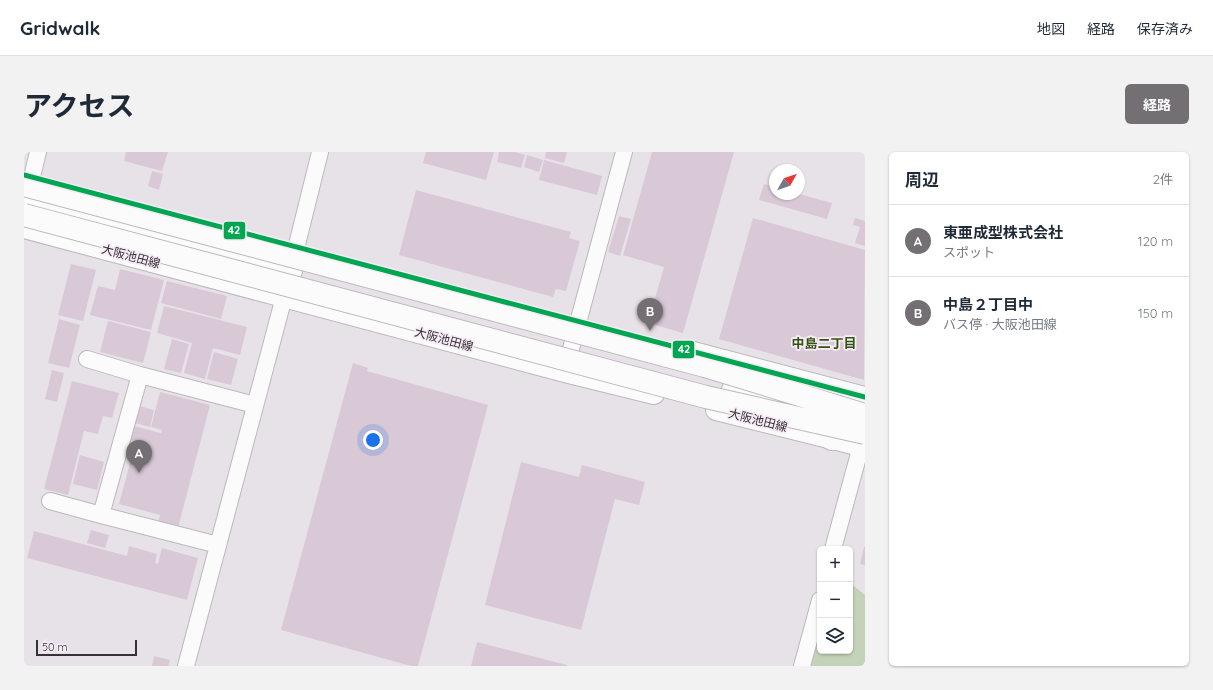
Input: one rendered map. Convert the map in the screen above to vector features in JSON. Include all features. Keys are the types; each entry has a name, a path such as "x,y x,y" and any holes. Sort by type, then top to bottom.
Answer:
{"highway":[{"path":"26,179 705,366 865,415"},
{"path":"24,199 174,246 864,442"},
{"path":"24,215 291,271"},
{"path":"174,246 307,277 733,390 775,403 816,431 832,439"}],"main road":[{"path":"26,179 296,246 865,397"},
{"name":"大阪池田線","path":"24,228 565,372 832,439 864,442"}],"street":[{"path":"26,179 38,152"},
{"path":"186,666 291,271 320,152"},
{"path":"565,372 624,152"},
{"path":"87,359 140,375 255,405"},
{"path":"101,515 140,375"},
{"path":"834,546 864,442"},
{"path":"50,501 218,545"},
{"path":"802,666 817,611"}],"path":[{"path":"853,588 865,599"}],"green space":[{"path":"853,585 865,595 865,666 809,666 817,637 817,654 853,654"}],"building":[{"path":"126,152 168,152 162,171 124,161"},
{"path":"426,152 494,152 486,180 423,163"},
{"path":"499,152 515,152 525,155 521,168 497,162"},
{"path":"546,152 567,152 564,163 545,158"},
{"path":"652,152 734,152 683,333 648,323 664,267 623,255"},
{"path":"527,155 543,160 539,172 524,167"},
{"path":"544,160 602,176 597,195 539,180"},
{"path":"152,171 163,174 159,190 148,186"},
{"path":"764,184 769,185 769,200 805,200 805,196 832,203 827,219 759,200"},
{"path":"416,190 571,232 569,238 580,241 566,291 556,289 553,297 399,255"},
{"path":"619,216 631,219 620,256 608,252"},
{"path":"753,218 865,250 864,380 719,339"},
{"path":"855,218 865,221 865,246 855,243 860,227 853,225"},
{"path":"71,264 96,270 83,321 58,315"},
{"path":"120,269 164,280 151,330 90,315 98,286 115,290"},
{"path":"167,281 227,296 221,319 161,303"},
{"path":"164,306 247,327 240,355 213,348 205,379 184,373 192,343 157,333"},
{"path":"59,319 80,325 69,368 48,363"},
{"path":"108,321 151,332 143,363 100,352"},
{"path":"172,339 189,344 181,373 164,369"},
{"path":"214,352 238,359 231,385 207,379"},
{"path":"353,363 368,368 367,371 488,405 418,666 411,666 281,630"},
{"path":"52,370 64,373 57,402 45,399"},
{"path":"72,381 119,393 112,418 103,416 98,434 84,431 68,495 44,489"},
{"path":"160,392 210,405 178,528 158,523 160,515 119,504 136,441 130,440 134,426 161,433 162,430 151,427"},
{"path":"139,406 154,410 150,427 135,423"},
{"path":"80,455 104,462 97,490 73,484"},
{"path":"521,462 579,477 582,465 645,482 639,505 615,499 581,630 485,605"},
{"path":"91,530 109,535 105,548 87,543"},
{"path":"34,531 127,556 129,546 157,554 155,563 158,564 162,548 198,558 187,600 27,558"},
{"path":"865,547 865,565 860,564"},
{"path":"477,642 567,665 567,666 471,666"},
{"path":"154,656 170,660 168,666 152,666"}],"transit line":[{"name":"42","path":"24,175 865,397"}],"place":[{"name":"中島２丁目中","path":"650,331"},
{"name":"東亜成型株式会社","path":"139,473"}],"district":[{"name":"中島二丁目","path":"824,343"}]}
